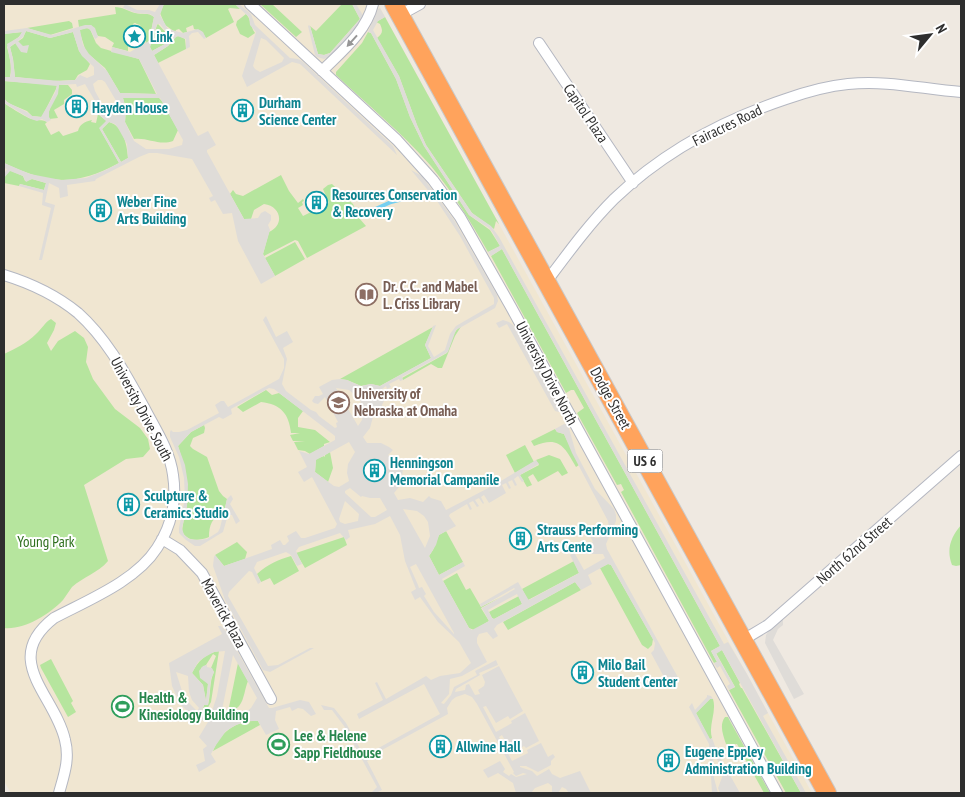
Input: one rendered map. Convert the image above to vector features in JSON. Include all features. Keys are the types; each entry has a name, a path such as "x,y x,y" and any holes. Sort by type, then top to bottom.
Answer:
{"highway":[{"name":"Dodge Street","path":"397,9 827,793"}],"street":[{"name":"University Drive North","path":"250,4 412,156 433,180 460,217 777,793"},
{"path":"322,71 360,32 368,19 373,4"},
{"path":"397,9 420,4"},
{"name":"Capitol Plaza","path":"539,43 633,183"},
{"name":"Fairacres Road","path":"546,281 596,218 633,183 670,155 713,130 766,106 812,91 850,84 885,83 961,92"},
{"name":"University Drive South","path":"4,275 43,290 76,312 106,342 160,436 172,465 174,483 174,502 168,527 149,558 122,581 54,618 45,626 33,642 30,660 31,672 62,728 66,742 67,760 59,793"},
{"name":"North 62nd Street","path":"743,640 768,625 961,456"},
{"name":"Maverick Plaza","path":"162,539 180,550 202,574 271,699"}],"shaded area":[{"name":"University of Nebraska at Omaha","path":"4,4 378,4 812,793 11,793 4,781"},
{"path":"125,4 137,10 155,12 160,4 164,4 160,15 168,29 183,33 198,29 203,32 206,38 204,39 198,32 192,33 189,36 190,47 186,49 186,39 177,36 168,46 154,55 198,136 208,131 216,145 207,150 207,152 244,219 258,218 265,211 271,215 268,225 270,230 263,254 275,276 261,284 238,241 232,213 223,214 215,200 211,202 209,198 213,196 192,159 157,153 149,153 139,157 95,181 67,185 68,196 60,198 59,188 49,183 45,202 55,205 42,260 39,260 51,208 42,205 43,193 19,186 20,184 44,190 46,183 32,179 26,182 23,176 10,171 4,178 7,169 4,168 4,163 30,174 61,180 86,178 119,163 99,128 106,121 97,113 92,112 95,101 85,84 77,87 76,84 59,85 58,94 49,111 51,120 47,122 42,119 37,121 31,119 4,103 4,98 7,102 32,116 41,117 57,86 4,81 4,77 10,77 11,73 7,44 19,37 22,32 4,34 4,31 27,28 52,35 91,25 95,28 98,37 95,39 88,28 80,30 83,45 89,54 107,71 120,93 157,94 139,59 111,52 112,47 130,52 149,41 154,17 150,14 136,13 123,8","holes":["157,24 160,24 170,37 165,44 152,51 150,47","26,31 50,38 73,32 79,51 94,67 94,75 87,78 80,75 75,80 60,81 15,77 10,47 15,43 21,52 27,53 29,45 23,46 18,41","98,80 105,82 118,104 119,111 116,116 107,113 93,84","123,98 160,98 183,140 182,145 169,149 146,149 134,141 125,122 126,109","109,122 115,124 127,144 128,158 121,162 102,129"]},
{"path":"235,4 239,4 251,14 255,25 290,58 302,61 393,146 397,155 300,64 292,62 247,87 242,76 256,32 250,25 249,17","holes":["261,38 266,40 284,58 282,62 260,72 253,66"]},
{"path":"352,4 356,4 364,17 359,26 332,56 324,59 317,57 308,26 310,26 318,54 330,53 360,19"},
{"path":"380,8 385,17 378,21 373,30 399,76 426,145 472,213 491,226 499,237 724,644 728,642 747,674 768,713 763,716 806,793 801,793 722,650 716,654 735,687 729,690 727,686 730,684 720,666 717,668 714,663 717,662 711,651 720,646 502,249 491,256 488,252 500,246 493,233 489,228 469,215 424,146 410,117 396,79 371,33 368,32"},
{"path":"411,170 422,176 454,220 497,295 498,301 495,308 456,330 448,352 402,377 403,380 400,381 399,379 389,384 391,387 387,389 386,386 382,389 386,397 382,405 383,410 374,413 370,428 363,437 367,443 381,443 393,450 388,455 396,461 394,463 395,468 403,467 402,479 394,493 398,500 410,498 423,502 429,496 441,501 446,510 496,484 536,460 539,464 520,475 524,481 522,482 518,476 514,479 517,485 515,486 512,480 508,482 511,488 509,489 506,483 502,485 506,493 489,503 484,495 481,497 483,504 479,498 475,500 479,506 477,507 473,501 469,503 472,509 470,510 467,504 450,514 449,516 456,526 439,535 436,545 429,556 439,575 463,562 465,566 442,579 469,628 472,630 489,621 482,608 515,589 481,607 480,604 518,582 529,600 579,573 570,555 593,542 589,534 591,533 595,538 603,537 609,529 608,521 564,434 557,432 555,429 564,424 568,425 576,453 595,489 614,509 616,515 616,521 606,544 607,549 680,681 670,687 668,684 661,688 658,681 664,677 651,653 654,650 655,643 611,565 608,564 588,575 592,584 581,590 575,582 497,625 494,629 498,636 493,639 487,632 479,634 477,643 487,662 462,676 450,679 449,694 441,703 444,704 454,687 477,675 475,671 496,660 498,665 479,673 480,675 456,689 455,692 465,690 466,685 469,684 475,695 480,694 478,690 484,686 485,682 482,675 499,666 523,711 510,719 508,716 496,723 486,706 483,707 496,732 525,713 539,741 526,748 524,746 512,753 502,735 499,737 512,761 528,753 527,750 541,743 548,757 553,754 555,757 551,761 551,765 538,772 526,766 520,767 532,771 537,776 549,769 552,774 560,778 580,771 591,793 569,793 562,787 558,793 552,793 552,786 548,783 535,788 531,793 516,793 513,783 498,773 488,778 483,770 500,761 505,769 503,772 509,776 511,774 516,777 527,774 523,773 516,776 513,773 477,704 472,697 465,694 452,700 447,708 448,714 382,750 383,752 367,761 382,790 371,793 377,787 344,726 332,710 324,710 321,705 334,708 346,723 364,756 440,714 424,684 359,719 357,714 383,700 375,683 377,682 386,699 426,676 431,680 440,676 460,673 471,663 459,642 438,622 420,597 415,600 411,592 416,589 405,561 400,535 390,516 375,524 348,530 350,537 346,540 340,533 299,547 296,551 302,564 297,566 291,555 286,552 257,562 254,568 261,582 258,584 252,572 249,571 229,592 228,596 268,666 278,665 310,648 314,648 270,672 263,670 225,600 213,566 215,555 224,566 272,549 271,545 280,540 285,545 289,541 287,536 296,531 301,538 305,538 335,528 337,524 312,477 304,482 298,472 307,467 299,451 309,454 335,440 335,436 274,389 269,388 231,409 232,414 223,419 219,417 191,432 178,446 185,465 188,484 187,506 182,528 184,535 189,539 198,540 207,539 218,532 227,499 231,495 233,499 230,504 240,521 236,524 232,515 228,515 223,532 200,546 195,546 179,533 185,498 184,478 170,432 171,430 179,432 187,430 219,413 215,405 221,401 224,401 228,407 279,379 284,368 284,359 263,320 266,316 276,337 287,331 293,342 283,348 287,359 282,384 286,391 335,428 338,422 325,397 318,404 312,401 315,396 323,394 319,387 332,380 340,379 361,386 371,384 380,386 431,358 425,345 433,326 436,325 428,346 434,357 445,350 450,334 456,326 494,304 494,298 460,236 437,201","holes":["336,388 349,390 360,400 363,412 362,420 358,426","349,442 355,452 348,464 347,473 349,481 339,487 334,486 315,472 316,460","350,488 361,497 380,498 387,510 375,517 371,517 345,493","345,501 359,514 358,521 345,524 340,522 339,519","403,509 417,511 424,516 428,522 430,536 425,548","583,550 585,554 603,554 605,558 584,570 575,554","416,564 454,634 434,612 424,596 426,594 422,587 419,588 410,567","517,594 522,604 494,619 488,610"]},
{"path":"503,320 514,326 559,412 555,411 507,324 499,328 496,323"},
{"path":"783,618 783,625 778,629 773,640 804,694 794,699 765,643 766,635 770,629"},
{"path":"218,626 221,626 226,631 269,708 300,700 309,702 316,714 311,716 303,709 298,708 292,711 290,707 276,711 275,720 279,729 266,735 258,721 249,721 236,725 226,731 211,754 216,762 199,772 196,765 205,761 203,749 207,746 199,737 208,722 195,718 181,705 172,686 169,663 222,634","holes":["225,651 217,696 212,711 207,717 201,713 204,705 208,705 211,679 214,672 207,665 203,666 199,671 200,678 208,684 206,701 203,685 192,673 198,662 205,657 214,652","233,655 257,698 251,708 242,715 232,719 220,720","176,672 188,676 189,692 192,700 199,708 197,711 183,694"]},
{"path":"707,695 713,699 710,699 696,713 710,739 712,738 718,754 740,793 720,793 718,788 724,772 713,752 714,778 718,793 712,793 709,744 689,707 692,703 695,710"}],"green space":[{"path":"164,4 235,4 240,9 228,9 234,22 206,38 201,31 194,29 193,25 186,28 187,32 183,33 179,29 175,32 165,25 160,13"},
{"path":"260,4 272,4 302,32 296,37"},
{"path":"342,4 352,4 360,19 330,53 318,54 310,26 316,31"},
{"path":"115,7 154,17 149,41 145,44 143,36 139,33 141,27 135,23 129,30 124,31 128,42 128,51 112,47 114,43 105,37 98,36 91,25 79,27 78,20 116,14"},
{"path":"246,14 255,33 248,38 240,34 236,25 237,21"},
{"path":"385,17 499,224 496,221 494,229 472,213 426,145 399,76 377,38 382,30 380,24 376,22"},
{"path":"69,21 72,23 73,28 50,35 27,28"},
{"path":"158,24 170,37 165,44 152,51 150,47"},
{"path":"90,29 96,43 101,48 139,59 156,94 120,93 105,68 86,52 79,30"},
{"path":"26,31 50,38 73,32 79,51 90,64 87,70 78,75 75,80 53,81 15,77 10,47 23,38"},
{"path":"22,32 7,47 11,73 10,77 4,77 4,34"},
{"path":"368,32 371,33 396,79 410,117 424,146 469,215 490,230 500,246 488,252 461,208 431,166 397,131 336,75 336,72 362,43"},
{"path":"179,36 185,39 186,49 158,63 154,55 168,46 175,37"},
{"path":"4,81 57,85 42,117 32,116 27,111 5,100"},
{"path":"59,85 68,85 72,90 72,94 64,100 64,104 54,110 58,118 49,119 49,110"},
{"path":"123,98 159,98 178,130 173,141 163,143 134,139 125,122 126,109"},
{"path":"4,103 34,120 47,122 45,124 51,135 59,131 63,136 78,131 81,125 92,120 91,122 96,123 98,114 107,121 100,129 119,163 89,176 61,180 34,175 4,163"},
{"path":"109,122 121,131 127,147 128,158 121,162 102,129"},
{"path":"9,170 23,176 25,181 32,179 46,183 44,190 20,184 19,186 4,183 4,178"},
{"path":"281,175 298,203 303,199 303,205 298,208 303,216 329,203 323,189 332,184 353,204 359,218 366,226 307,258 298,241 295,240 264,256 269,232 274,229 279,221 277,212 270,205 264,204 254,210 251,219 244,219 230,194 233,190 236,194 243,196"},
{"path":"295,242 305,259 275,276 265,258"},
{"path":"502,249 720,646 711,651 717,662 714,663 621,492 624,490 621,484 617,485 577,413 584,408 574,390 566,393 491,256"},
{"name":"Young Park","path":"51,319 56,323 47,343 51,351 58,341 75,331 84,338 88,347 86,362 93,379 115,409 140,428 148,439 150,449 143,457 126,459 84,485 108,561 100,569 72,587 63,600 51,611 20,627 4,628 4,354 29,340"},
{"path":"462,325 455,336 442,368 431,364 403,380 402,378 447,353 454,334"},
{"path":"433,327 425,345 431,358 380,386 371,384 361,386 340,379"},
{"path":"266,390 272,395 279,393 303,411 298,418 298,427 315,430 330,442 310,454 298,450 294,442 305,441 293,441 290,435 300,433 291,433 286,415 279,408 261,402 243,412 237,407"},
{"path":"204,425 204,433 193,438 190,446 207,457 219,491 227,499 224,513 212,522 209,537 194,540 184,535 182,531 187,504 187,481 178,446 191,432"},
{"path":"555,429 557,432 564,434 579,465 576,467 568,453 560,445 549,442 534,446 531,441"},
{"path":"525,445 534,462 515,473 506,455"},
{"path":"330,452 333,468 328,482 315,472 316,459 325,457"},
{"path":"549,455 560,459 568,473 562,476 558,471 538,482 533,474 528,477 532,485 527,487 520,475 539,465 536,460"},
{"path":"961,525 961,565 956,566 952,565 950,559 950,544"},
{"path":"446,531 463,562 439,575 429,556 439,535"},
{"path":"344,537 347,545 305,568 296,553"},
{"path":"237,542 247,552 245,559 224,566 215,555"},
{"path":"291,556 299,571 274,585 270,578 261,582 257,574 273,563"},
{"path":"574,561 579,573 528,600 522,589"},
{"path":"608,564 611,565 653,639 652,645 648,649 642,645 600,568"},
{"path":"457,573 466,590 470,588 481,607 501,597 481,608 489,621 474,630 469,628 443,581"},
{"path":"575,582 581,590 508,630 503,622"},
{"path":"519,596 522,604 494,619 492,618 489,612"},
{"path":"722,650 741,688 801,793 786,793 729,690 735,687 716,653"},
{"path":"219,651 211,702 204,715 201,714 204,705 208,705 211,680 214,672 211,668 216,656 213,654 206,665 201,668 203,680 206,680 208,684 206,701 203,685 192,673 203,658"},
{"path":"51,659 73,701 71,703 76,712 68,717 40,665"},
{"path":"238,663 248,681 238,708 228,712"},
{"path":"710,699 713,699 714,709 711,728 712,738 710,740 696,713"},
{"path":"725,717 728,717 770,793 764,793 737,744 726,744 722,727"},
{"path":"258,721 260,725 213,751 224,734 234,726"}],"sand":[{"path":"134,23 140,25 139,33 146,42 130,52 128,51 128,42 123,37 123,33 129,30"}],"waterway":[{"path":"371,211 391,202 407,198"}],"place":[{"name":"Link","path":"134,36"},
{"name":"Hayden House","path":"76,107"},
{"name":"Durham Science Center","path":"243,111"},
{"name":"Resources Conservation & Recovery","path":"316,203"},
{"name":"Weber Fine Arts Building","path":"101,210"},
{"name":"Dr. C.C. and Mabel L. Criss Library","path":"367,295"},
{"name":"University of Nebraska at Omaha","path":"338,402"},
{"name":"Henningson Memorial Campanile","path":"374,471"},
{"name":"Sculpture & Ceramics Studio","path":"128,504"},
{"name":"Strauss Performing Arts Cente","path":"521,538"},
{"name":"Milo Bail Student Center","path":"582,673"},
{"name":"Health & Kinesiology Building","path":"123,706"},
{"name":"Lee & Helene Sapp Fieldhouse","path":"278,744"},
{"name":"Allwine Hall","path":"440,746"},
{"name":"Eugene Eppley Administration Building","path":"669,760"}]}
